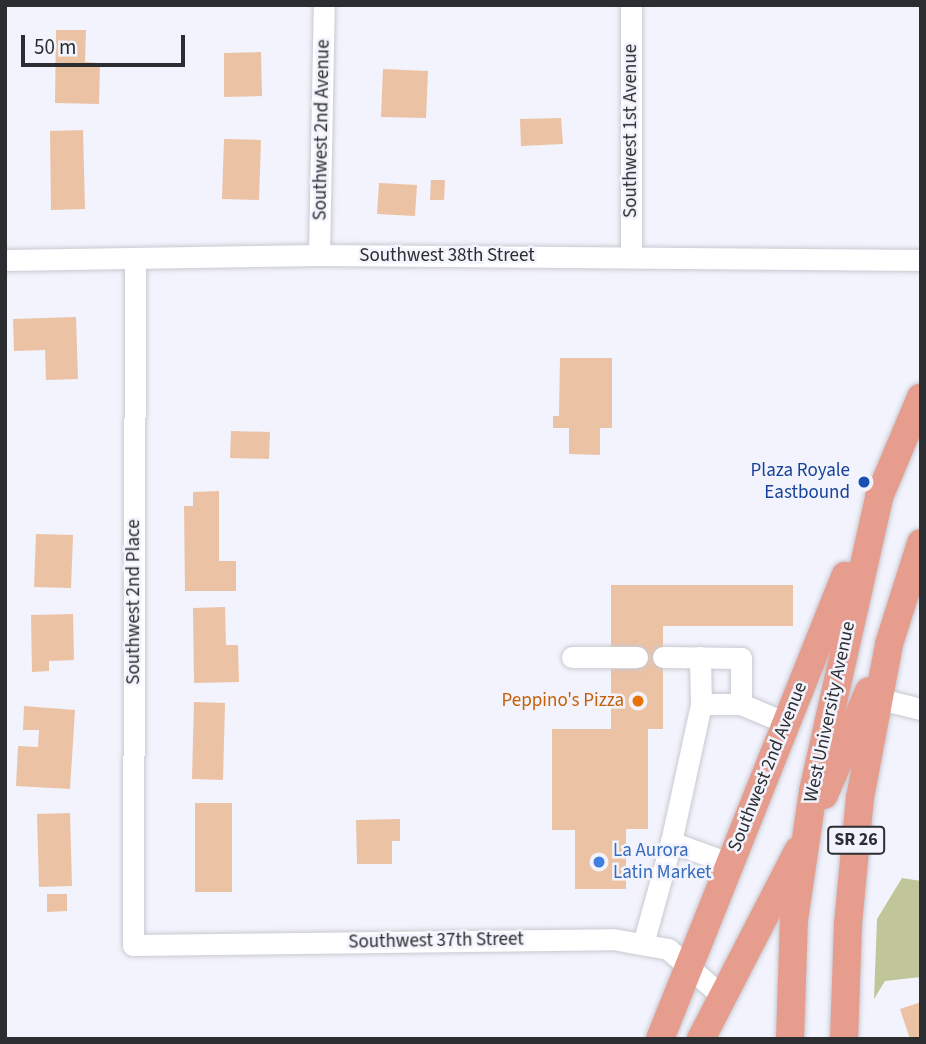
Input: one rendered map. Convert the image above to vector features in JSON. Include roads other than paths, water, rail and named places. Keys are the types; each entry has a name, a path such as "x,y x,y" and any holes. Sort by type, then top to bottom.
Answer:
{"main road":[{"name":"West University Avenue","path":"790,1039 794,920 806,836 843,643 879,497 921,397"},
{"name":"Southwest 2nd Avenue","path":"660,1039 879,497"},
{"name":"SR 26","path":"844,1039 848,924 860,798 889,644 921,543"},
{"path":"701,1039 806,836 889,644"}],"street":[{"name":"Southwest 2nd Avenue","path":"320,255 324,5"},
{"name":"Southwest 1st Avenue","path":"631,5 631,256"},
{"name":"Southwest 38th Street","path":"5,260 320,255 921,260"},
{"name":"Southwest 2nd Place","path":"133,945 135,259"},
{"path":"572,657 637,657"},
{"path":"663,657 741,658 741,704"},
{"path":"643,944 671,842 701,704 700,657"},
{"path":"880,699 921,709"},
{"path":"701,704 741,704 786,723"},
{"path":"671,842 729,863"},
{"name":"Southwest 37th Street","path":"133,945 613,939 668,949 722,995"}],"place":[{"name":"Plaza Royale Eastbound","path":"864,482"},
{"name":"Peppino's Pizza","path":"638,701"},
{"name":"La Aurora Latin Market","path":"599,862"}]}
